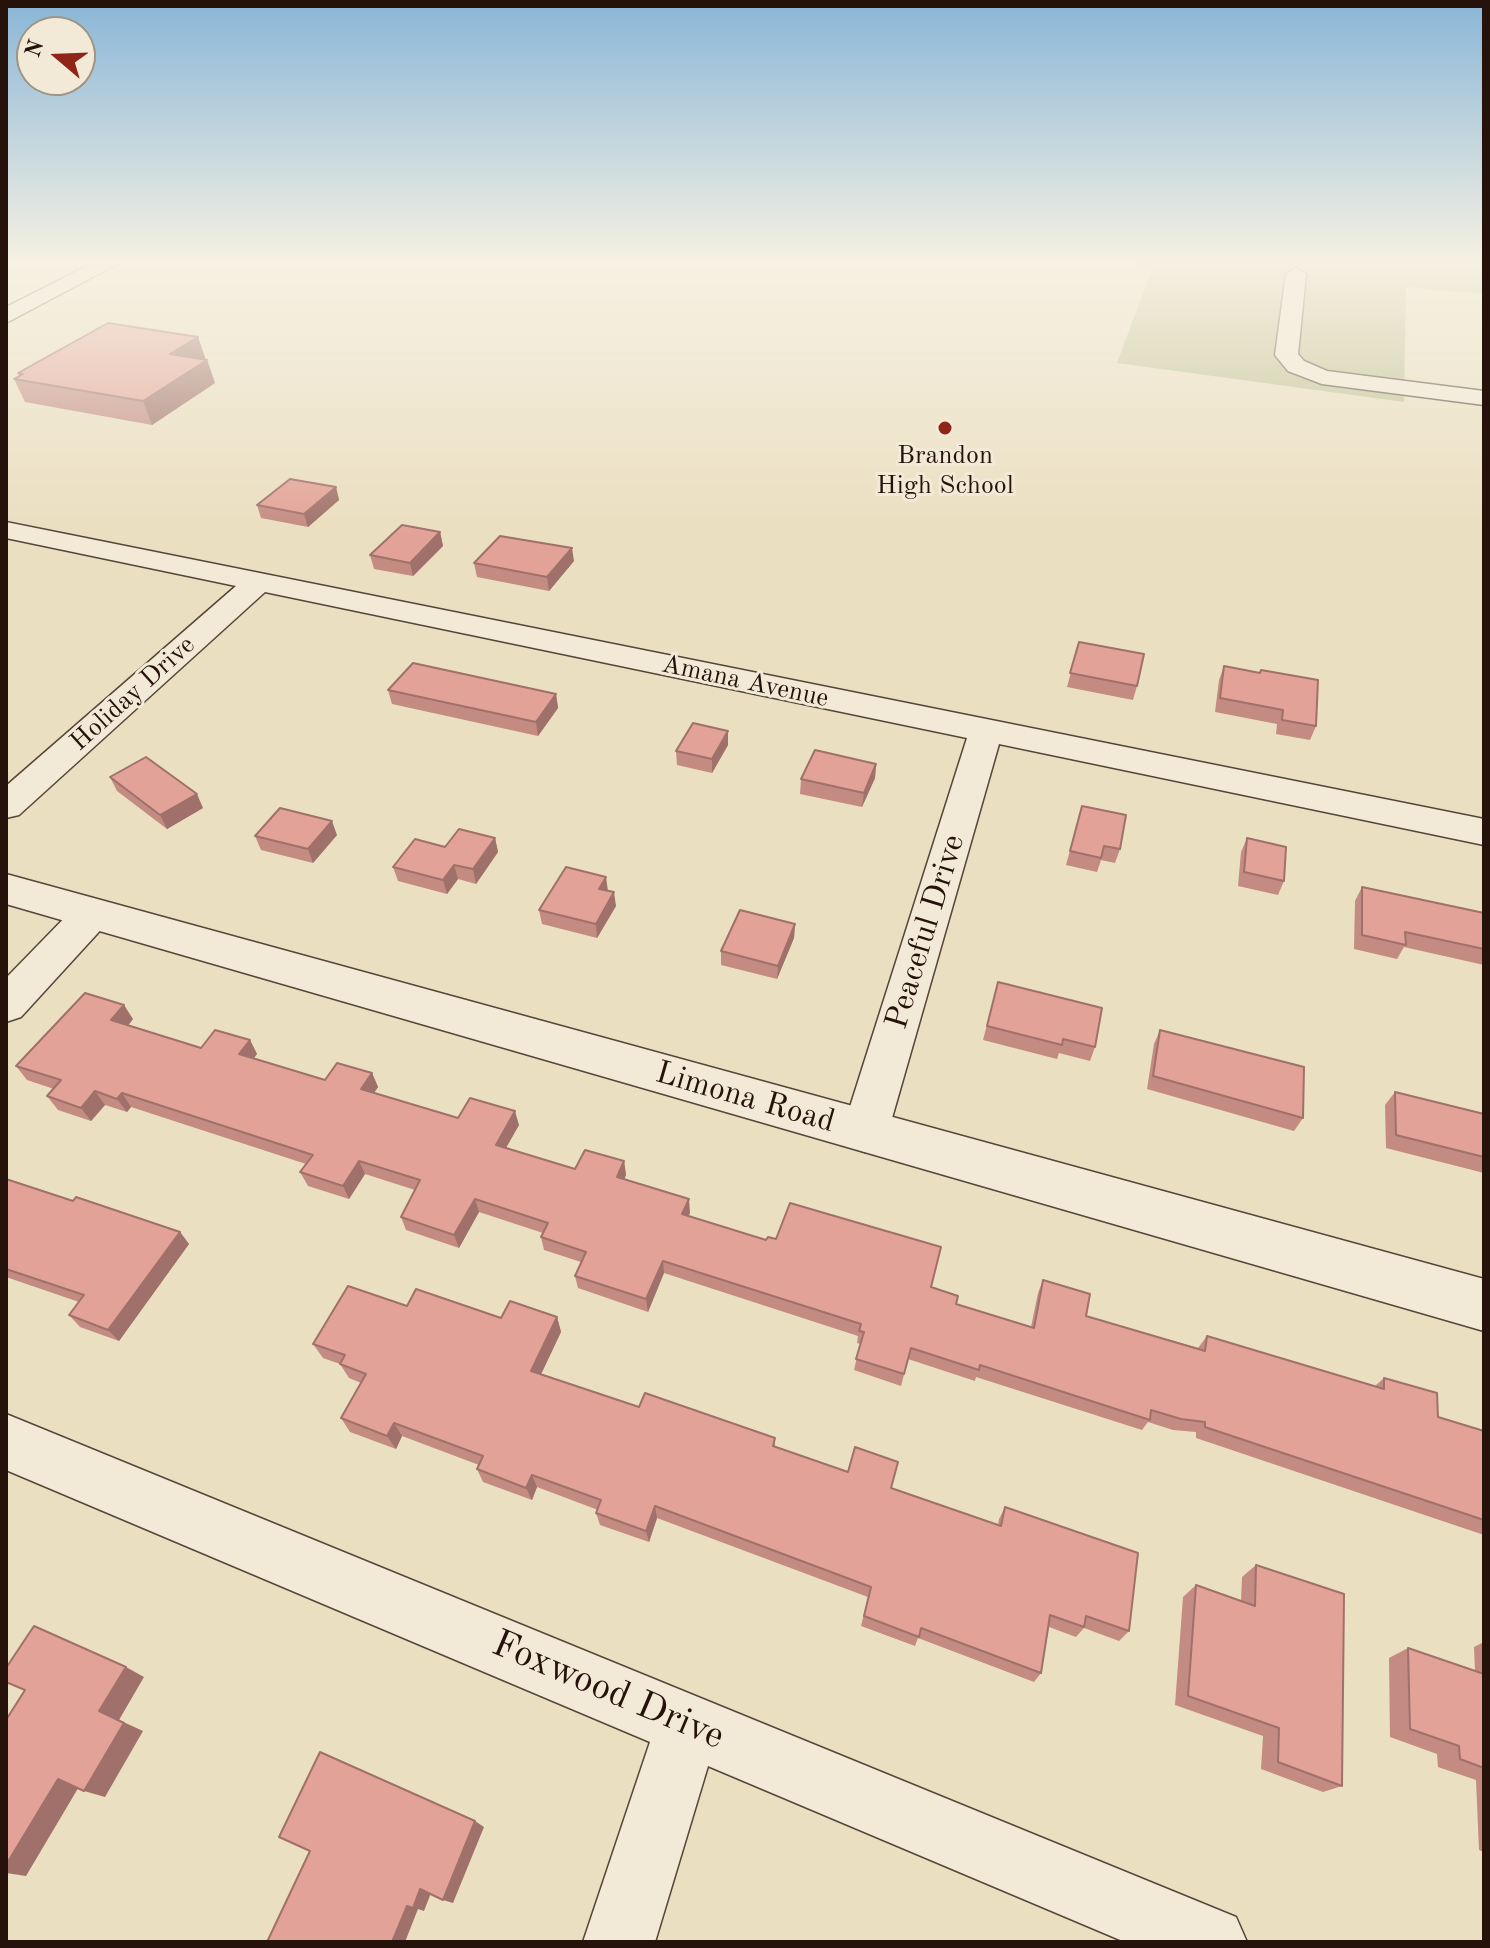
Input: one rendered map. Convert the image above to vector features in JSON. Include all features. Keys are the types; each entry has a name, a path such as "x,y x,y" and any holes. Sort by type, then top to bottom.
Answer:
{"street":[{"path":"1286,352 1296,366 1322,377 1484,398"},
{"name":"Amana Avenue","path":"6,530 1484,832"},
{"name":"Holiday Drive","path":"6,806 259,582"},
{"name":"Peaceful Drive","path":"865,1132 986,731"},
{"name":"Limona Road","path":"6,889 1484,1305"},
{"path":"6,1005 93,913"},
{"name":"Foxwood Drive","path":"12,1455 688,1724 1211,1942"},
{"path":"619,1942 688,1724"}],"green space":[{"path":"1121,352 1405,352 1404,402 1117,363"}],"building":[{"path":"56,352 173,352 170,354 207,360 143,401 14,379 23,374 18,373"},
{"path":"290,479 336,487 304,514 257,505"},
{"path":"402,525 440,532 410,563 370,555"},
{"path":"500,536 572,548 547,577 474,563"},
{"path":"1079,642 1144,654 1137,686 1070,673"},
{"path":"413,663 556,694 536,722 388,690"},
{"path":"1224,666 1318,680 1316,726 1282,720 1283,710 1220,698"},
{"path":"693,723 728,731 712,759 676,751"},
{"path":"815,750 876,764 864,793 801,779"},
{"path":"146,757 197,794 160,815 110,777"},
{"path":"1082,806 1126,815 1120,849 1104,846 1101,858 1070,851"},
{"path":"280,808 332,821 308,849 255,836"},
{"path":"459,829 495,838 473,869 454,865 443,880 393,867 415,839 445,847"},
{"path":"1247,838 1286,847 1284,881 1244,872"},
{"path":"566,867 606,877 599,889 614,892 596,924 539,910"},
{"path":"1362,887 1484,913 1484,949 1405,932 1406,945 1362,935"},
{"path":"740,910 795,924 778,966 721,951"},
{"path":"998,982 1102,1008 1095,1047 1063,1039 1062,1045 987,1026"},
{"path":"85,993 124,1005 111,1020 201,1048 215,1030 250,1040 239,1054 325,1080 337,1063 372,1073 361,1089 458,1118 470,1098 515,1111 496,1145 575,1169 585,1150 624,1161 617,1177 689,1199 682,1214 766,1240 768,1237 776,1239 790,1203 941,1247 931,1287 958,1296 956,1304 1034,1328 1043,1280 1090,1294 1086,1316 1205,1351 1207,1336 1384,1389 1384,1378 1437,1393 1438,1417 1484,1431 1484,1520 1205,1427 1205,1422 1151,1410 1150,1420 980,1365 979,1370 911,1348 904,1374 856,1359 864,1332 859,1331 861,1324 663,1261 646,1299 575,1276 586,1252 541,1237 548,1223 475,1199 454,1235 401,1217 420,1180 359,1161 343,1186 300,1172 313,1155 122,1093 117,1099 95,1091 81,1108 47,1096 61,1080 16,1066"},
{"path":"1160,1030 1304,1067 1303,1118 1153,1076"},
{"path":"1395,1092 1484,1114 1484,1157 1396,1135"},
{"path":"6,1179 73,1201 76,1197 180,1232 108,1330 69,1315 84,1295 6,1269"},
{"path":"348,1286 407,1306 416,1289 501,1318 510,1301 557,1317 531,1371 639,1407 645,1393 775,1438 773,1446 848,1472 855,1447 898,1462 891,1488 1001,1526 1005,1507 1138,1553 1129,1631 1086,1616 1084,1627 1050,1615 1041,1673 921,1628 919,1637 864,1616 871,1587 655,1506 646,1531 596,1513 601,1500 532,1475 526,1488 477,1469 483,1456 394,1423 387,1436 341,1418 366,1374 340,1364 345,1355 313,1344"},
{"path":"1256,1565 1344,1594 1342,1786 1278,1762 1279,1728 1188,1696 1196,1585 1255,1606"},
{"path":"34,1626 126,1667 99,1711 124,1723 84,1791 58,1779 6,1865 6,1720 25,1690 6,1682 6,1668"},
{"path":"1408,1648 1484,1674 1484,1768 1460,1759 1459,1746 1410,1729"},
{"path":"320,1752 475,1821 443,1900 420,1889 413,1908 407,1906 392,1942 267,1942 310,1851 279,1837"}],"place":[{"name":"Brandon High School","path":"945,428"}]}
